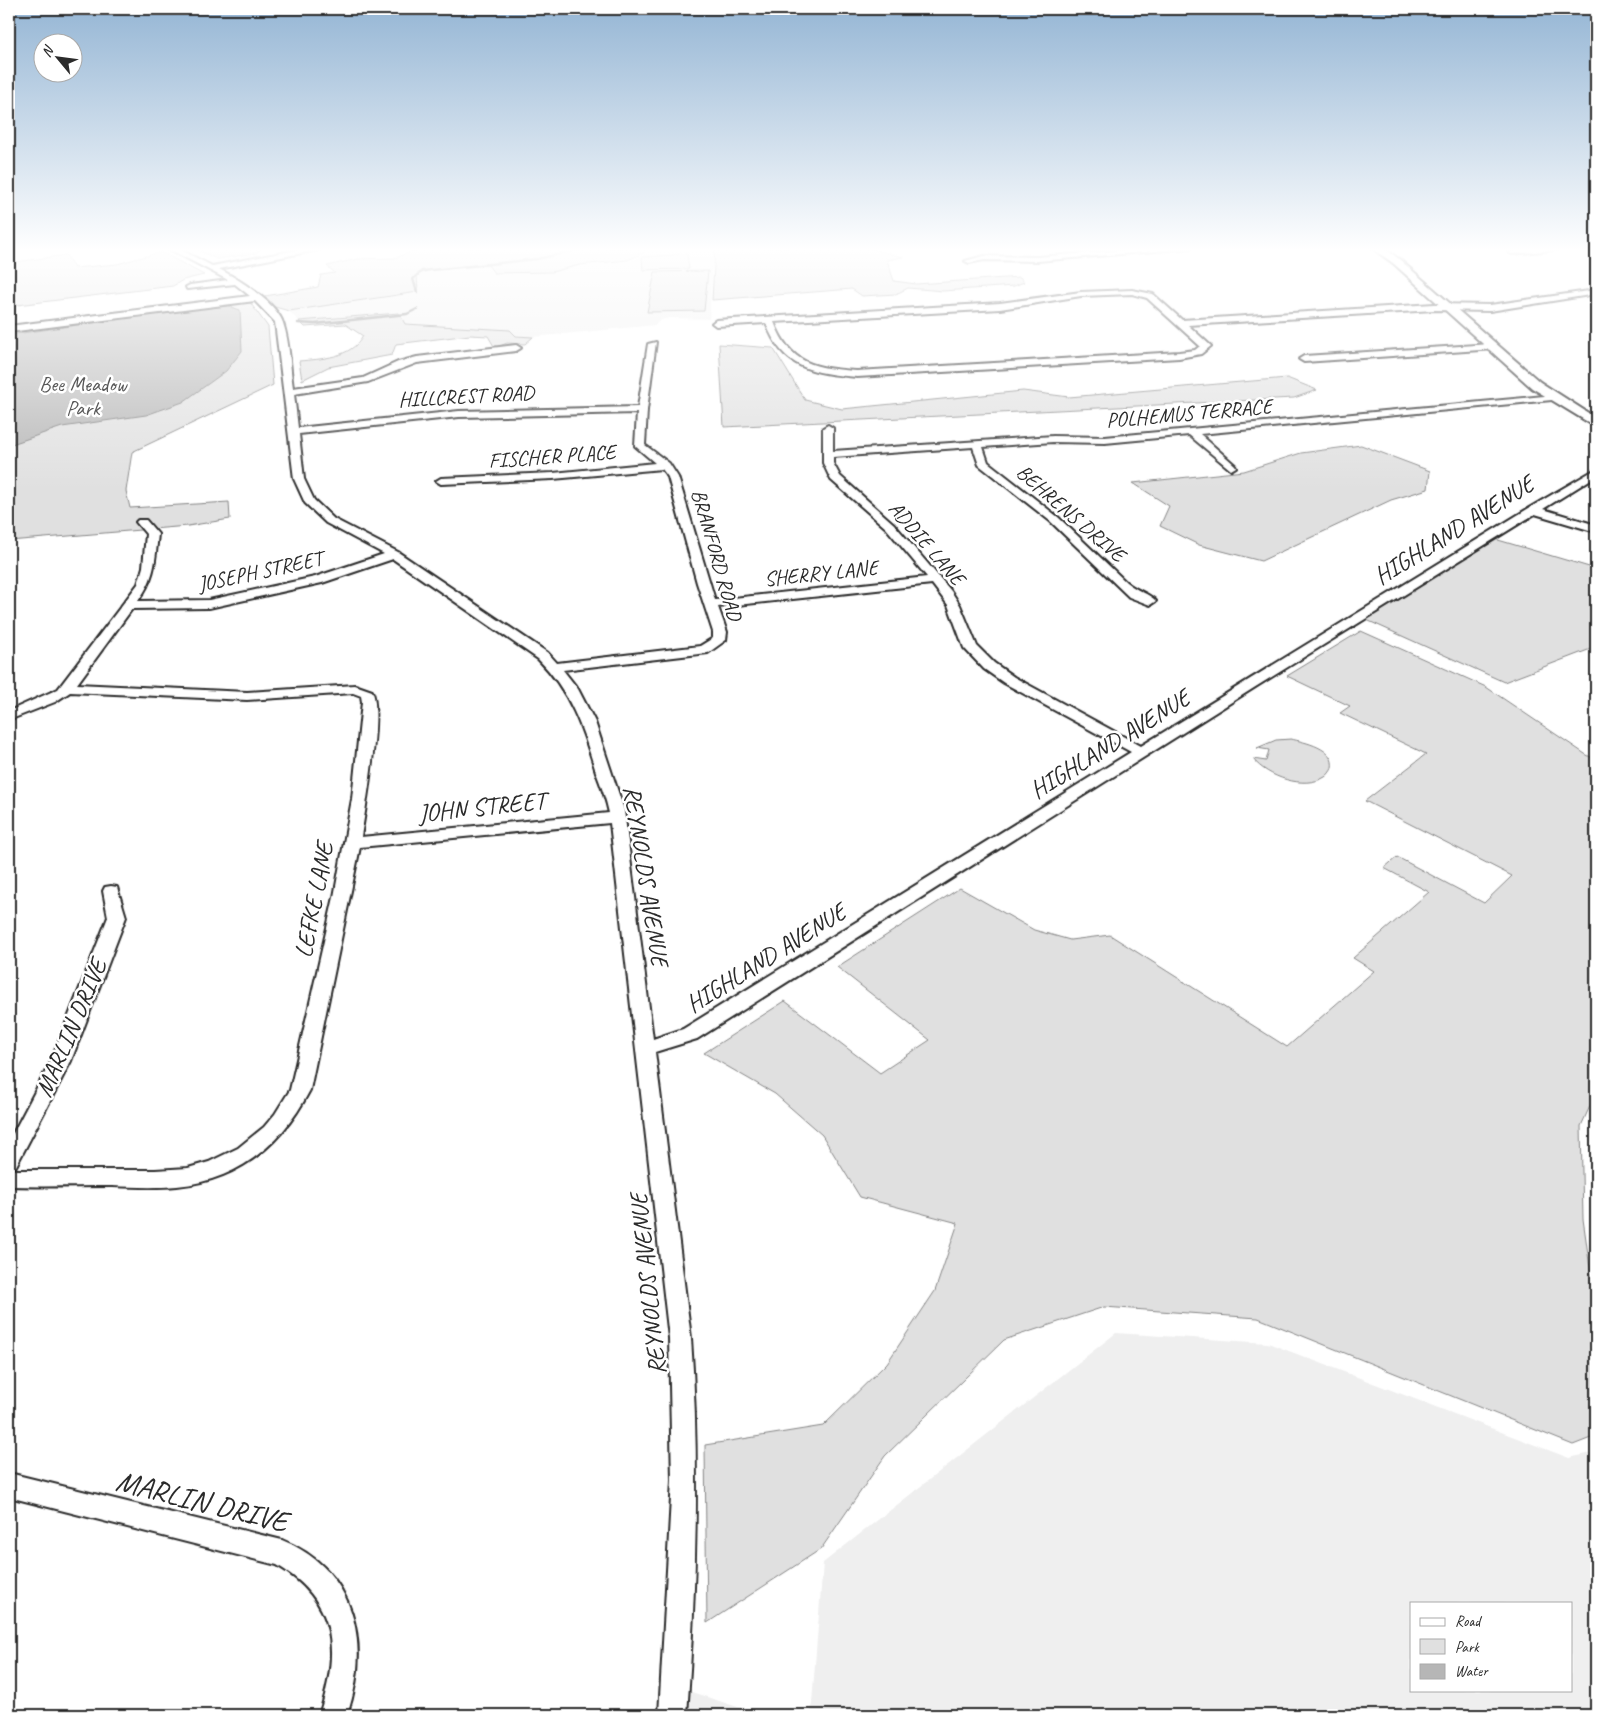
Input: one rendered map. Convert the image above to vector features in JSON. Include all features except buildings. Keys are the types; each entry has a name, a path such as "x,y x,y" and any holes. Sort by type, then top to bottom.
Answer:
{"main road":[{"path":"1471,328 1552,397 1596,423"}],"street":[{"name":"REYNOLDS AVENUE","path":"279,328 289,392 299,479 309,501 330,521 394,555 520,638 554,667 571,689 588,722 617,817 680,1338 685,1404 684,1534 674,1715"},
{"path":"772,328 780,345 795,360 818,369 857,374 1179,355 1204,349 1204,343 1188,328"},
{"path":"653,344 642,410 640,446 665,465"},
{"path":"1304,359 1492,347"},
{"path":"289,392 360,381 401,364 418,360 516,348"},
{"name":"POLHEMUS TERRACE","path":"829,454 1053,439 1105,440 1552,397"},
{"name":"HILLCREST ROAD","path":"294,431 459,414 642,410"},
{"name":"ADDIE LANE","path":"828,428 828,463 835,478 890,526 936,580 954,605 971,648 989,666 1009,680 1142,752"},
{"path":"1192,432 1231,467"},
{"name":"BEHRENS DRIVE","path":"977,444 983,463 1054,519 1127,589 1150,601"},
{"name":"FISCHER PLACE","path":"441,481 543,478 606,473 665,465"},
{"name":"BRANFORD ROAD","path":"554,667 710,648 719,640 720,632 673,477 665,465"},
{"name":"HIGHLAND AVENUE","path":"646,1048 690,1034 1596,472"},
{"path":"1533,510 1596,529"},
{"path":"9,716 50,699 66,688 131,605 144,584 149,567 152,534 142,522"},
{"name":"JOSEPH STREET","path":"131,605 209,604 318,580 394,555"},
{"name":"SHERRY LANE","path":"710,604 936,580"},
{"name":"LEFKE LANE","path":"9,1178 171,1178 198,1174 236,1159 259,1144 277,1127 291,1108 300,1090 351,843 366,756 369,702 366,694 362,691 346,688 247,696 66,688"},
{"name":"JOHN STREET","path":"351,843 617,817"},
{"name":"MARLIN DRIVE","path":"9,1160 61,1061 117,917 111,891"},
{"name":"MARLIN DRIVE","path":"9,1485 282,1553 295,1559 314,1573 327,1588 340,1615 345,1658 343,1684 333,1715"}],"shaded area":[{"path":"449,328 620,328 533,337"},
{"path":"1116,1333 1268,1343 1569,1458 1596,1452 1596,1715 811,1715 823,1563"},
{"path":"670,1685 756,1713 756,1715 668,1715"}],"green space":[{"name":"Bee Meadow Park","path":"268,328 273,385 132,452 126,491 130,508 229,502 230,519 188,526 9,541 9,330"},
{"path":"352,328 483,328 510,330 516,336 533,337 525,344 507,343 495,348 488,336 470,335 396,344 392,355 328,367 302,380 299,361 326,358 343,353 351,349 363,336"},
{"path":"719,344 773,348 805,400 842,409 1023,391 1069,397 1287,378 1317,390 1294,398 724,427"},
{"path":"1361,445 1430,471 1428,489 1391,500 1261,561 1199,545 1160,526 1169,506 1133,483 1244,471 1301,453"},
{"path":"1488,537 1596,569 1596,647 1504,682 1360,617"},
{"path":"1361,631 1486,687 1596,760 1596,1093 1581,1126 1583,1219 1596,1310 1596,1436 1573,1445 1258,1318 1104,1307 1004,1340 885,1456 821,1549 707,1623 705,1445 823,1426 887,1363 935,1291 958,1223 860,1197 822,1135 775,1094 704,1053 785,1001 880,1073 930,1040 837,967 960,888 1034,930 1070,940 1110,935 1287,1047 1374,971 1353,958 1429,892 1384,868 1397,857 1484,903 1512,876 1365,801 1426,754 1340,713 1350,706 1287,676"},
{"path":"1291,739 1318,747 1329,755 1332,761 1330,772 1325,777 1316,781 1297,782 1276,776 1253,759 1266,761 1269,750 1257,748 1276,740"}],"water":[{"path":"54,328 241,328 242,351 226,371 183,402 146,415 62,427 9,445 9,335"}]}
